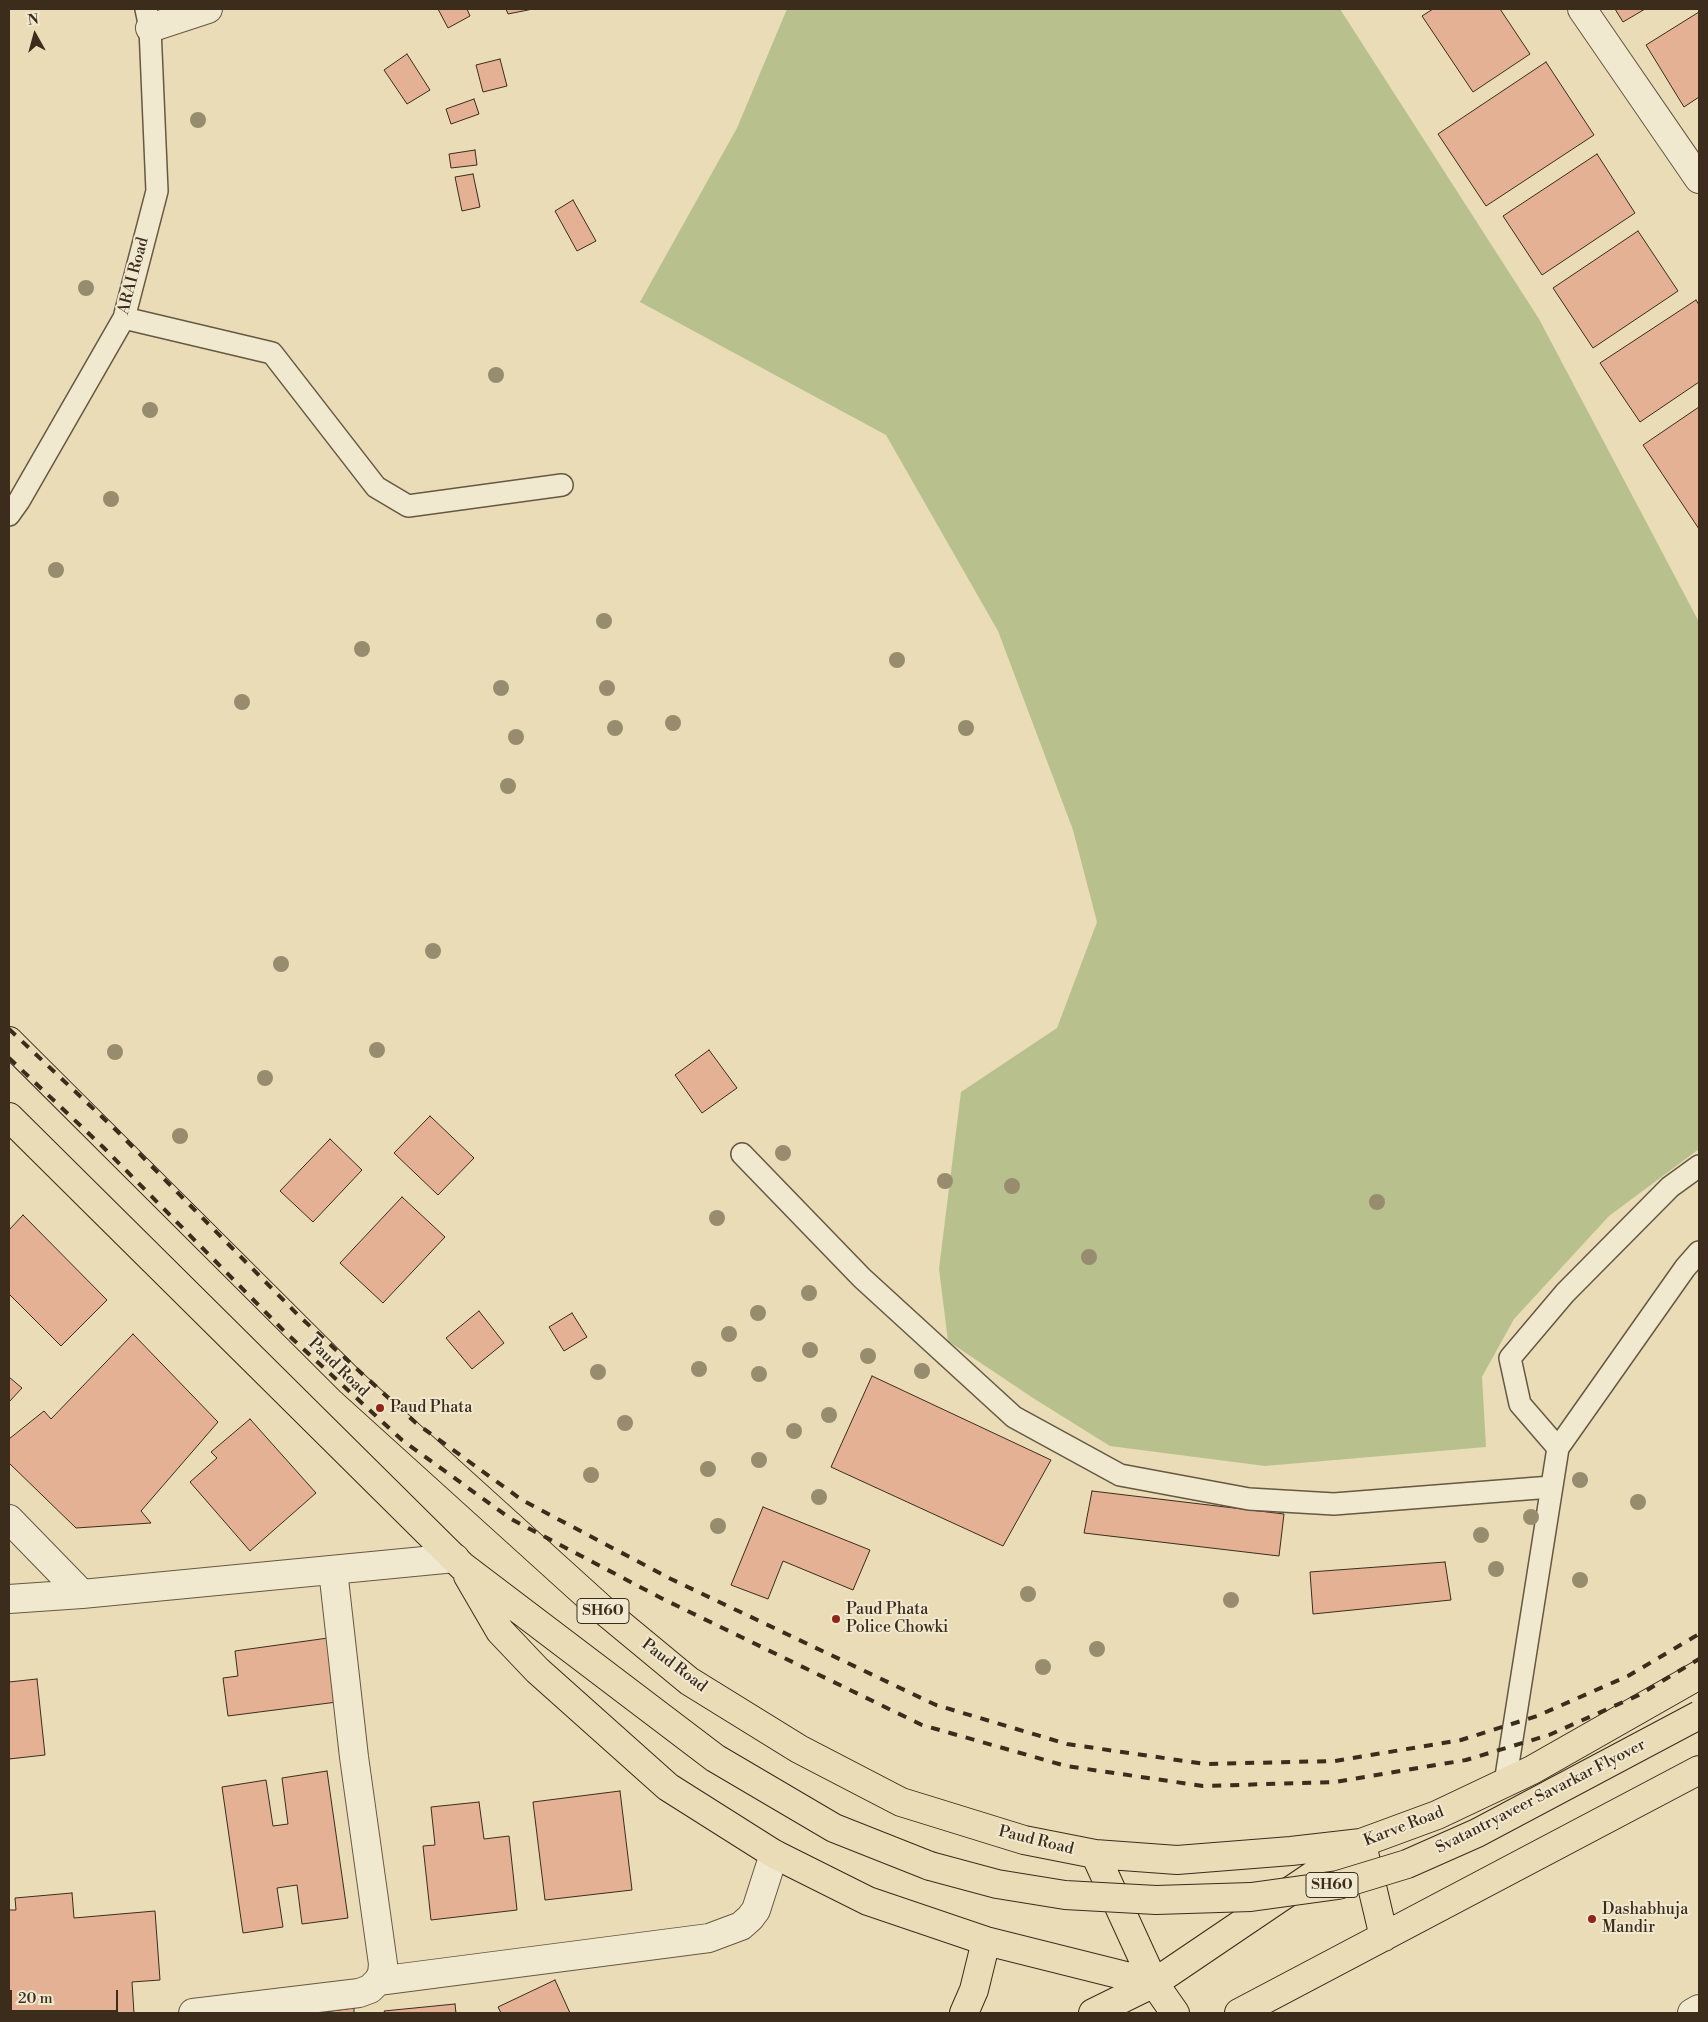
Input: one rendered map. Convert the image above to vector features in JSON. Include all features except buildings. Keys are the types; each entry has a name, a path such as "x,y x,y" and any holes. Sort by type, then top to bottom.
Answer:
{"main road":[{"name":"Paud Road","path":"9,1042 350,1381 602,1609 689,1681 799,1749 901,1802 1024,1840 1095,1854 1177,1860 1361,1843"},
{"path":"9,1117 459,1562 500,1631 537,1670 668,1787 774,1854 868,1901 986,1941 1154,1983"},
{"name":"Svatantryaveer Savarkar Flyover","path":"459,1562 715,1758 834,1828 930,1866 998,1884 1065,1895 1156,1900 1251,1896 1338,1885 1407,1864 1478,1833 1699,1715"},
{"name":"Karve Road","path":"1093,2013 1154,1983 1361,1843 1437,1815 1532,1770 1699,1675"},
{"path":"1239,2013 1699,1770"},
{"path":"1361,1843 1384,1937"},
{"path":"1095,1854 1154,1983 1175,2013"},
{"path":"964,2013 974,1990 986,1941"}],"street":[{"path":"148,18 208,9"},
{"path":"1582,9 1699,179"},
{"path":"9,1519 82,1594"},
{"path":"9,1599 82,1594 333,1570 459,1562"},
{"path":"193,2013 359,1993 378,1982 382,1974 383,1964 354,1757 333,1570"},
{"path":"378,1982 709,1938 741,1926 750,1918 756,1910 774,1854"},
{"path":"1692,2013 1699,2009"}],"lane":[{"name":"ARAI Road","path":"9,515 19,501 124,318 157,191 148,18"},
{"path":"124,318 272,353 376,486 408,506 562,485"},
{"path":"742,1154 862,1278 1014,1417 1120,1475 1248,1499 1334,1504 1551,1487"},
{"path":"1558,1448 1520,1404 1510,1358 1565,1293 1670,1187 1699,1166"},
{"path":"1505,1783 1558,1448 1685,1268 1699,1252"}],"green space":[{"path":"787,9 1340,9 1539,319 1699,622 1699,1149 1609,1216 1514,1319 1482,1377 1486,1447 1265,1466 1110,1446 1033,1398 948,1341 939,1269 961,1092 1057,1028 1097,922 1073,830 998,631 886,435 640,302 737,128"}],"railway":[{"path":"9,1029 118,1132 300,1317 416,1423 522,1500 671,1579 936,1705 1067,1744 1205,1764 1335,1761 1461,1740 1537,1716 1628,1676 1699,1634"},
{"path":"9,1058 103,1147 285,1332 402,1440 511,1519 661,1598 922,1725 1066,1766 1203,1786 1335,1782 1466,1760 1549,1735 1639,1695 1699,1659"}],"place":[{"name":"Paud Phata","path":"380,1408"},
{"name":"Paud Phata Police Chowki","path":"836,1619"},
{"name":"Dashabhuja Mandir","path":"1592,1919"}]}
